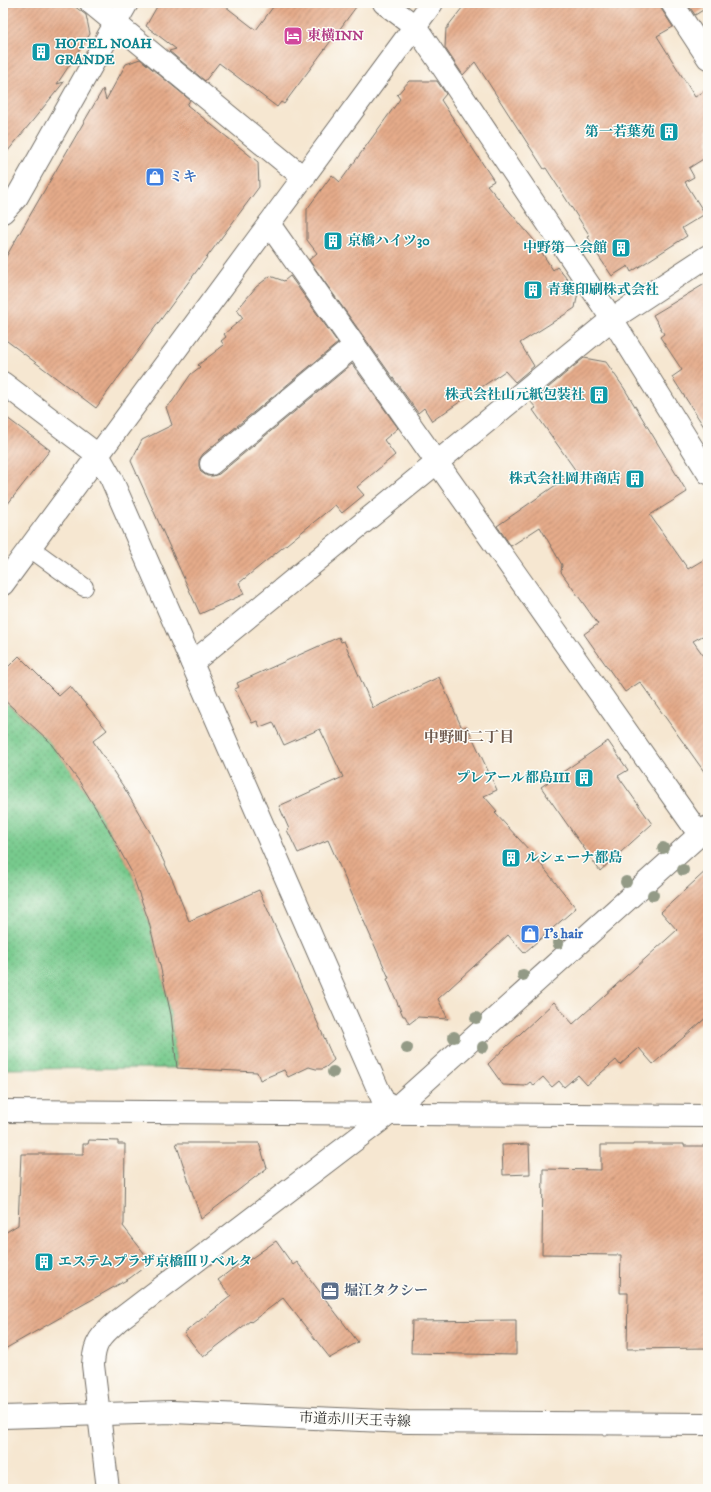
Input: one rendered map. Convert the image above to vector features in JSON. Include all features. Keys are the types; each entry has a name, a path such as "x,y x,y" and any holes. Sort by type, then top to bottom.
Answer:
{"street":[{"path":"92,3 304,178"},
{"path":"3,212 17,197 127,3"},
{"path":"384,3 415,26 612,319 708,473"},
{"path":"3,584 432,3"},
{"path":"672,3 708,58"},
{"path":"108,1489 93,1365 94,1352 99,1340 109,1329 389,1114 703,830 436,462 269,224"},
{"path":"192,663 612,319 708,256"},
{"path":"211,464 354,346"},
{"path":"3,383 98,454 111,478 389,1114"},
{"path":"3,1112 708,1116"},
{"name":"市道赤川天王寺線","path":"3,1416 172,1412 408,1422 708,1424"}],"lane":[{"path":"30,548 84,586"}],"green space":[{"path":"3,700 48,740 79,781 106,825 131,871 148,919 160,965 171,1015 177,1068 3,1069"}],"building":[{"name":"HOTEL NOAH GRANDE","path":"3,3 70,3 86,15 90,34 57,84 64,82 3,157"},
{"path":"159,3 221,3 256,30 276,3 359,3 284,104 281,102 277,107 219,63 205,81 169,51 176,49 146,26"},
{"path":"466,3 660,3 662,10 673,27 657,36 695,97 708,89 708,156 689,168 694,177 685,182 705,214 682,228 687,236 631,272 628,266 612,276 591,245 592,244 588,237 590,236 546,168 544,169 475,62 463,75 445,48 446,28 448,28"},
{"path":"687,3 708,3 708,7 695,15"},
{"name":"ミキ","path":"140,59 190,100 187,105 258,162 259,187 96,408 3,338 3,262 103,89 106,100 126,64"},
{"path":"409,81 437,81 446,94 441,100 494,181 487,185 533,239 553,270 557,267 578,292 575,308 520,343 534,366 515,382 505,371 432,421 424,408 418,413 309,260 317,253 307,240 307,209 332,175 340,182 400,99 397,95"},
{"path":"270,276 284,281 290,276 338,343 203,454 199,460 201,472 207,476 219,474 352,364 398,428 384,440 395,455 357,487 364,495 342,513 335,505 239,583 244,594 200,614 131,461 142,440 172,425 166,407 172,402 191,374 200,367 198,365 224,345 221,341 226,337 224,334 243,318 237,310 256,287"},
{"path":"708,282 708,433 672,377 682,370 660,337 664,334 653,315"},
{"path":"584,358 606,362 624,388 687,492 650,515 688,569 708,557 708,633 693,641 708,662 708,777 640,682 625,692 584,634 598,624 561,572 562,565 540,527 511,546 497,526 576,471 533,410 536,408 531,402"},
{"path":"3,415 50,450 3,510"},
{"path":"339,637 341,642 344,641 373,708 439,677 462,728 467,726 497,790 484,796 497,811 495,813 530,851 576,908 524,953 508,935 438,999 448,1019 418,1017 409,1024 405,1016 403,1016 387,979 389,978 328,840 298,853 287,830 289,829 279,806 343,777 320,729 284,745 273,722 260,727 257,721 252,723 235,689 239,687 237,683"},
{"path":"19,656 59,696 70,686 107,730 93,741 123,786 150,832 173,881 189,921 259,890 334,1060 326,1067 316,1069 309,1067 288,1077 284,1070 260,1080 257,1072 177,1068 171,1015 160,965 148,919 131,871 106,825 79,781 48,740 3,699 3,672"},
{"path":"608,741 628,770 618,776 652,824 600,871 541,787"},
{"path":"708,869 708,1016 653,1064 639,1048 620,1065 616,1060 587,1085 578,1075 564,1087 559,1081 552,1087 543,1077 534,1085 530,1082 525,1086 503,1085 488,1064 554,1002 573,1024 677,930 661,912"},
{"path":"89,1140 118,1141 118,1144 125,1144 123,1226 151,1262 130,1278 3,1350 3,1234 18,1225 21,1154 83,1154 83,1144 88,1144"},
{"path":"176,1143 259,1143 267,1168 201,1219"},
{"path":"529,1144 530,1174 503,1175 502,1145"},
{"path":"684,1144 684,1146 708,1146 708,1348 627,1349 628,1293 620,1293 621,1255 542,1254 543,1169 601,1170 601,1145"},
{"path":"276,1241 293,1265 297,1262 358,1342 330,1358 283,1298 203,1357 184,1333 231,1296 218,1280 248,1257 249,1260"},
{"path":"516,1320 516,1355 411,1353 412,1321"}],"place":[{"name":"東横INN","path":"293,36"},
{"name":"HOTEL NOAH GRANDE","path":"41,52"},
{"name":"第一若葉苑","path":"669,132"},
{"name":"ミキ","path":"155,177"},
{"name":"京橋ハイツ30","path":"333,241"},
{"name":"中野第一会館","path":"621,248"},
{"name":"青葉印刷株式会社","path":"533,290"},
{"name":"株式会社山元紙包装社","path":"599,395"},
{"name":"株式会社岡井商店","path":"635,479"},
{"name":"プレアール都島III","path":"584,778"},
{"name":"ルシェーナ都島","path":"511,858"},
{"name":"I's hair","path":"530,934"},
{"name":"エステムプラザ京橋Ⅲリベルタ","path":"44,1262"},
{"name":"堀江タクシー","path":"330,1291"}],"district":[{"name":"中野町二丁目","path":"469,737"}]}
